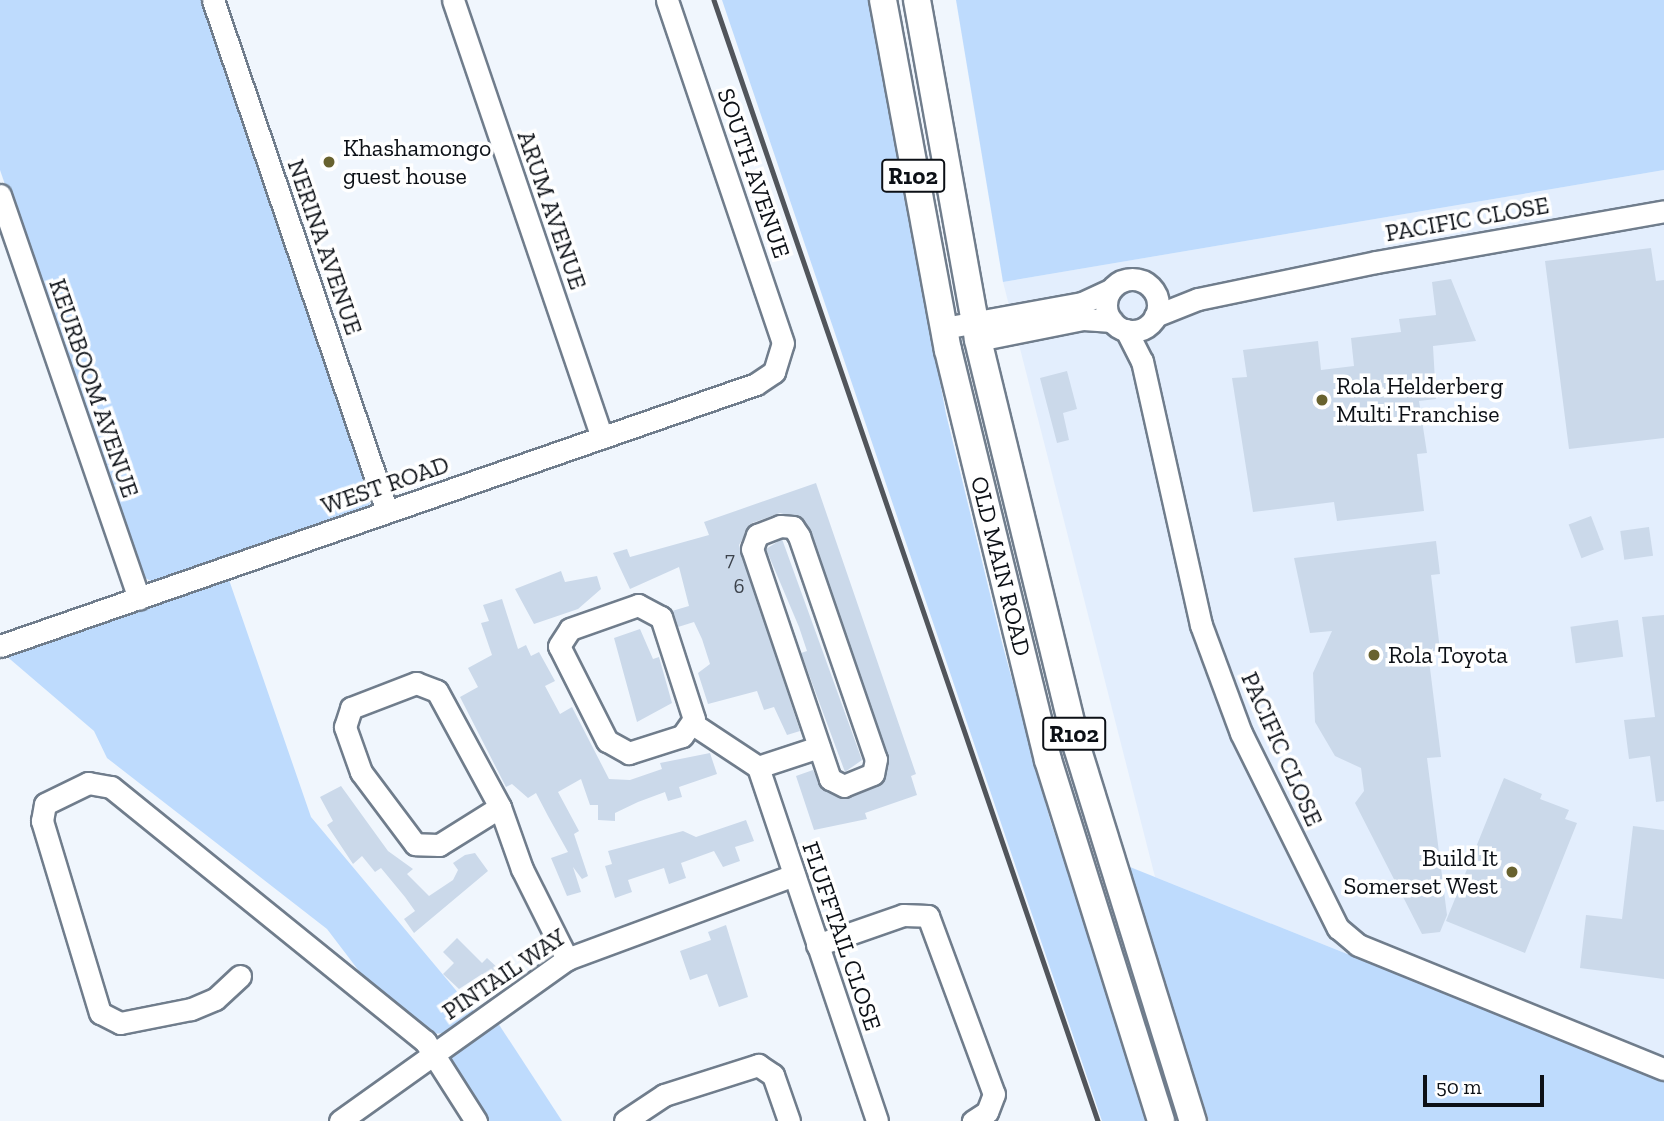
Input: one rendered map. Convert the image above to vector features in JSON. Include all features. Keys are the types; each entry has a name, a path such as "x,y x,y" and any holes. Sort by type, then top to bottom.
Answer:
{"main road":[{"name":"OLD MAIN ROAD","path":"883,0 944,328 1048,760 1161,1121"},
{"name":"OLD MAIN ROAD","path":"917,0 976,331 1077,747 1193,1121"}],"street":[{"name":"NERINA AVENUE","path":"212,0 387,511"},
{"name":"ARUM AVENUE","path":"453,0 602,438"},
{"name":"SOUTH AVENUE","path":"667,0 776,319 783,343 780,363"},
{"name":"KEURBOOM AVENUE","path":"0,195 139,598"},
{"name":"PACIFIC CLOSE","path":"1198,299 1664,211"},
{"path":"976,331 1082,303 1129,279 1153,289 1198,299"},
{"path":"1142,361 1152,320 1153,289"},
{"path":"1110,290 1106,304 1142,361"},
{"path":"944,328 976,331 1083,319 1119,326 1152,320 1198,299"},
{"name":"PACIFIC CLOSE","path":"1142,361 1201,625 1241,733 1338,928 1358,945 1664,1069"},
{"name":"WEST ROAD","path":"0,646 756,384 780,363"},
{"path":"785,525 799,536 876,770 838,786 819,747 752,549 757,536 785,525"},
{"path":"693,724 682,736 637,752 613,747 562,659 561,639 580,624 638,605 652,608 664,624 693,724 758,767 819,747"},
{"path":"500,807 439,845 415,844 361,772 345,727 351,708 416,683 432,686 500,807 522,869 568,959"},
{"name":"FLUFFTAIL CLOSE","path":"758,767 877,1121"},
{"path":"240,976 215,999 191,1009 120,1023 105,1017 42,821 45,804 88,783 111,787 416,1034 476,1121"},
{"name":"PINTAIL WAY","path":"340,1121 568,959 794,875"},
{"path":"817,945 903,915 928,916 994,1094 987,1112 973,1121"},
{"path":"625,1121 664,1095 758,1065 773,1075 789,1121"}],"shaded area":[{"path":"0,0 204,0 373,499 367,508 155,583 141,576 0,170"},
{"path":"722,0 869,0 946,414 1001,639 1051,823 1155,1121 1102,1121"},
{"path":"956,0 1664,0 1664,170 1003,282"},
{"path":"1664,170 1664,1081 1155,877 1003,282"},
{"path":"227,574 311,817 475,1013 447,1033 431,1034 375,992 327,929 107,758 94,731 4,654"},
{"path":"1125,865 1664,1081 1664,1121 1209,1121"},
{"path":"496,1020 562,1121 489,1121 451,1072 449,1055"}],"building":[{"path":"1651,248 1656,281 1664,280 1664,438 1569,449 1545,261"},
{"name":"Rola Helderberg Multi Franchise","path":"1451,279 1476,341 1433,346 1436,399 1419,401 1427,453 1417,454 1424,511 1337,521 1334,502 1253,512 1232,378 1247,377 1243,350 1318,341 1321,370 1354,366 1351,338 1401,332 1399,319 1436,315 1432,282"},
{"path":"1067,371 1077,409 1063,413 1069,440 1057,443 1040,378"},
{"path":"816,483 916,774 911,776 917,795 865,813 867,819 814,830 796,776 813,770 823,790 844,799 883,783 889,761 804,520 780,513 752,523 739,545 800,731 787,735 774,707 764,710 757,691 708,704 698,673 710,664 702,639 694,622 678,627 672,611 689,606 679,567 630,589 613,553 627,549 630,557 709,535 704,522"},
{"path":"1591,516 1604,550 1581,558 1569,525"},
{"path":"1649,527 1653,556 1624,560 1620,531"},
{"path":"782,539 862,760 845,772 801,653 807,651 799,627 766,549"},
{"name":"Rola Toyota","path":"1436,541 1440,574 1431,575 1440,650 1428,652 1441,757 1427,758 1447,915 1440,932 1422,934 1355,803 1364,791 1361,768 1335,756 1315,722 1313,673 1332,631 1310,633 1294,558"},
{"path":"561,571 565,582 597,576 601,589 578,609 534,624 515,589"},
{"path":"502,599 518,649 526,645 531,656 539,652 555,681 545,686 560,714 572,707 609,779 630,780 662,769 660,763 710,753 717,774 679,787 682,797 668,801 665,792 638,802 615,813 615,821 598,820 598,805 590,805 581,779 558,792 579,831 574,834 588,876 582,879 573,867 581,892 567,896 551,858 568,852 536,793 528,798 512,784 506,787 460,697 478,687 468,668 492,655 481,623 489,621 483,605"},
{"path":"1664,615 1664,801 1656,802 1650,756 1629,759 1624,720 1655,717 1642,617"},
{"path":"1618,620 1623,657 1576,663 1570,627"},
{"path":"640,629 653,659 659,657 672,703 637,722 614,638"},
{"name":"Build It Somerset West","path":"1504,778 1542,794 1540,799 1569,810 1565,819 1577,823 1525,953 1446,921"},
{"path":"341,786 388,851 413,869 407,874 429,896 453,880 458,870 453,863 465,855 475,853 488,871 414,933 404,919 415,911 405,897 381,868 375,872 362,856 353,864 327,825 333,821 320,797"},
{"path":"746,820 754,841 735,847 740,861 723,867 714,851 681,863 686,878 669,884 664,868 628,880 632,892 615,898 605,866 612,864 608,851 683,831 696,837"},
{"path":"1633,826 1664,830 1664,979 1580,968 1586,915 1622,919"},
{"path":"726,925 748,997 719,1007 707,974 690,980 680,951 711,940 708,932"},
{"path":"457,938 482,963 487,958 500,970 489,981 482,974 459,989 443,974 454,963 443,952"}],"railway":[{"path":"714,0 1098,1121"}],"place":[{"name":"Khashamongo guest house","path":"329,162"},
{"name":"Rola Helderberg Multi Franchise","path":"1322,400"},
{"name":"Rola Toyota","path":"1374,655"},
{"name":"Build It Somerset West","path":"1512,872"}]}
